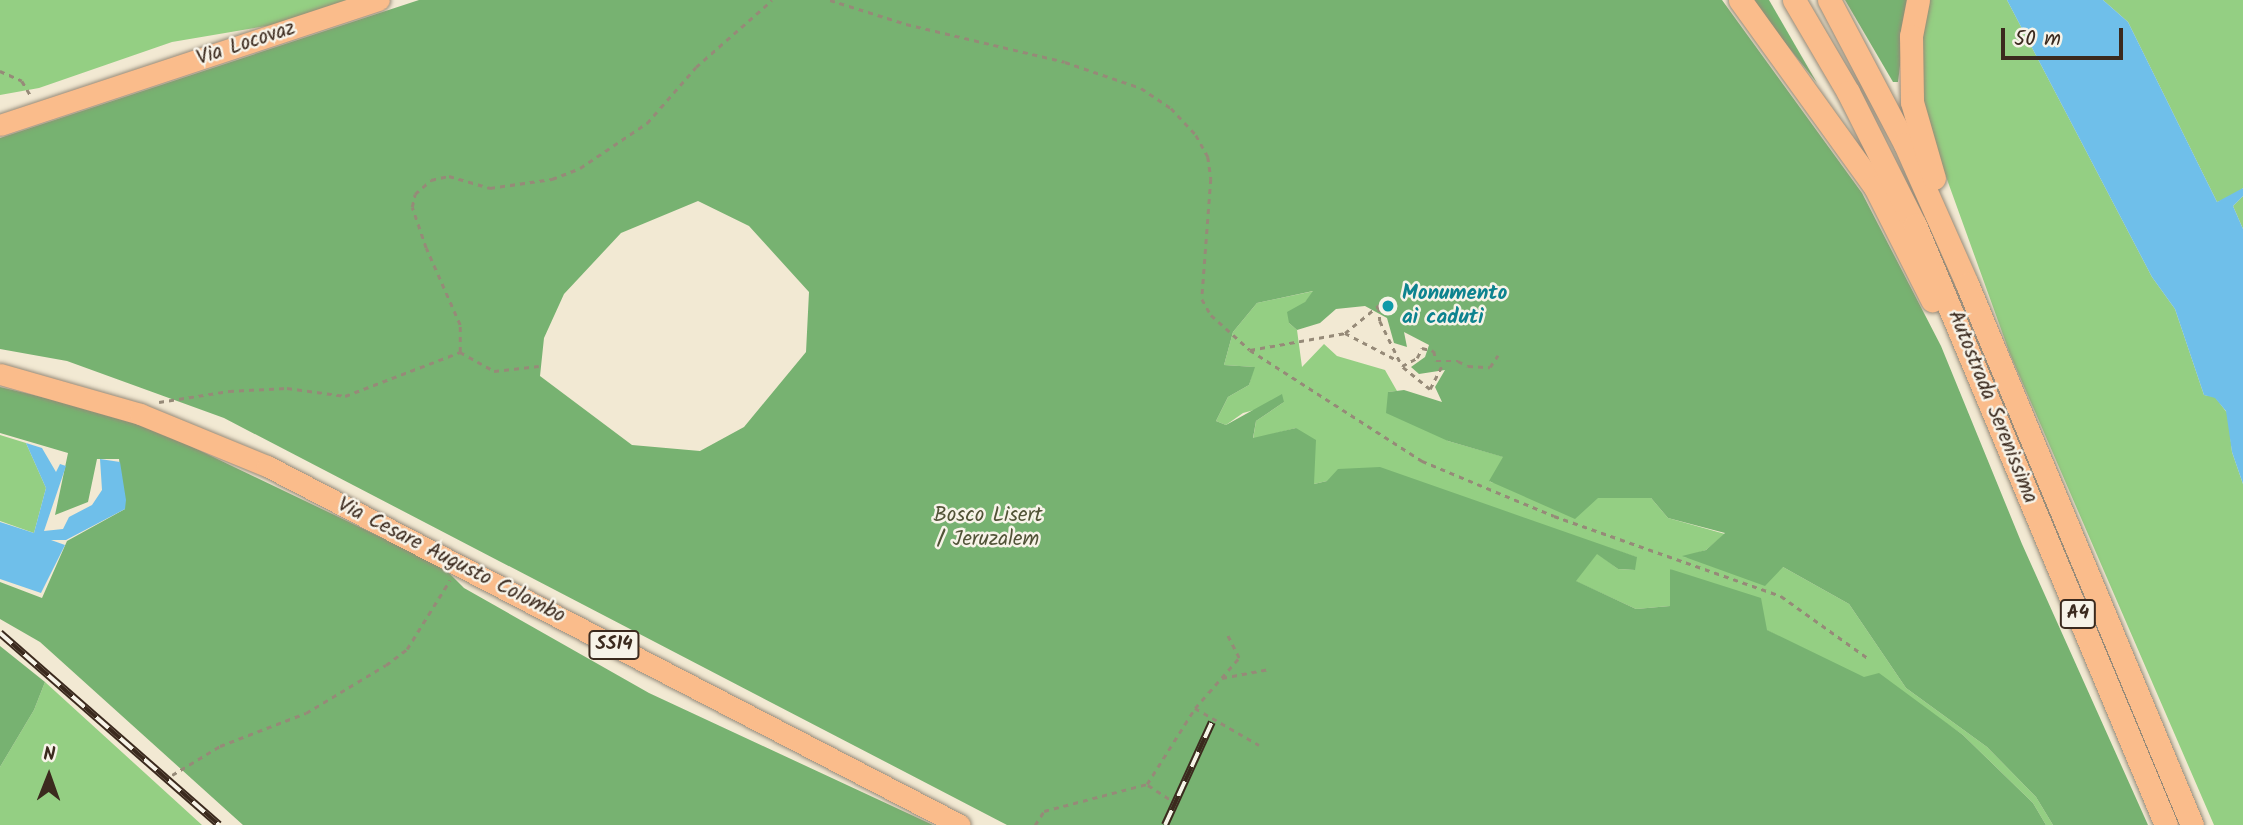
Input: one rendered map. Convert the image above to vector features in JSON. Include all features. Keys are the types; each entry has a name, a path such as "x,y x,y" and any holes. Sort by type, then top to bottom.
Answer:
{"highway":[{"path":"1740,0 1875,187 1990,403"},
{"name":"Autostrada Serenissima","path":"1794,0 1882,158 1990,403 2166,825"},
{"name":"Autostrada Serenissima","path":"1829,0 1905,144 1967,284 2192,825"},
{"path":"1918,0 1912,36 1912,102 1967,284"}],"main road":[{"name":"Via Locovaz","path":"0,125 379,0"},
{"name":"Via Locovaz","path":"0,110 113,86"},
{"name":"Via Cesare Augusto Colombo","path":"0,374 133,412 267,466 960,825"}],"path":[{"path":"460,352 460,325 426,248 412,207 415,194 431,180 449,176 491,188 552,179 580,168 647,123 696,67 772,0"},
{"path":"830,0 906,24 1065,62 1140,88 1171,108 1196,135 1209,168 1202,299 1210,316 1250,350 1422,461 1554,516 1781,596 1870,659"},
{"path":"0,71 22,81 36,104"},
{"path":"1250,350 1345,333 1389,297"},
{"path":"1380,307 1390,313 1394,302"},
{"path":"1380,307 1396,360"},
{"path":"1345,333 1396,360 1430,389 1443,363"},
{"path":"1402,366 1417,358 1423,348 1434,351 1436,361 1443,363 1458,361 1490,367 1498,355"},
{"path":"460,352 494,371 539,366"},
{"path":"133,412 167,399 229,391 287,388 345,396 460,352"},
{"path":"172,775 220,746 306,713 386,665 407,649 458,565"},
{"path":"1035,825 1044,811 1147,784 1195,708 1239,658 1226,632"},
{"path":"1222,678 1269,669"},
{"path":"1195,708 1259,745"},
{"path":"1147,784 1171,800"}],"green space":[{"path":"0,0 350,0 278,24 172,42 39,88 0,95"},
{"name":"Bosco Lisert / Jeruzalem","path":"419,0 1722,0 1862,193 1941,346 2022,544 2148,825 2053,825 2036,797 1987,747 1906,688 1849,604 1783,567 1765,586 1682,556 1706,550 1725,533 1668,518 1651,498 1598,498 1575,519 1489,481 1503,457 1448,441 1386,413 1388,392 1404,390 1442,402 1435,387 1445,370 1419,374 1411,367 1425,357 1429,345 1404,332 1407,347 1394,343 1387,318 1365,306 1336,309 1320,323 1297,330 1289,323 1287,312 1305,302 1313,291 1257,303 1233,332 1224,365 1255,367 1249,385 1228,397 1216,421 1226,425 1282,394 1284,402 1256,421 1253,438 1296,428 1316,440 1314,484 1327,481 1338,469 1380,467 1637,557 1635,570 1618,569 1597,554 1576,581 1636,609 1670,606 1670,569 1761,598 1767,630 1864,677 1879,673 1963,735 2033,803 2046,825 1007,825 224,418 67,361 0,349 0,138","holes":["698,201 749,226 809,292 806,352 744,427 700,451 632,445 540,376 544,338 564,294 621,233"]},
{"path":"1751,0 1769,0 1817,83"},
{"path":"1845,0 1908,0 1898,82 1893,82"},
{"path":"1927,0 2007,0 2152,277 2175,309 2204,395 2215,397 2228,414 2232,452 2243,484 2243,825 2214,825 2010,354 1922,110 1920,34"},
{"path":"2103,0 2243,0 2243,188 2233,196 2217,202 2128,22"},
{"path":"2243,196 2243,229 2233,206"},
{"path":"1314,291 1289,323 1297,330 1302,367 1324,344 1337,356 1385,370 1397,391 1388,392 1448,441 1504,457 1490,482 1598,498 1651,498 1668,518 1725,534 1706,550 1684,557 1783,567 1849,604 1906,688 1987,747 2036,797 2053,825 2046,825 2033,803 1963,735 1923,707 1766,630 1670,569 1670,606 1636,609 1575,581 1597,553 1618,569 1634,570 1636,557 1479,504 1327,481 1314,484 1296,428 1253,439 1256,421 1284,402 1243,413 1226,425 1216,421 1228,397 1249,385 1254,367 1224,365 1233,332 1257,303"},
{"path":"0,387 134,419 443,567 464,588 649,693 933,825 243,825 40,642 0,619 0,582 42,598 67,541 125,509 119,459 97,459 88,502 55,515 68,453 0,433"},
{"path":"0,435 26,443 46,488 34,533 0,521"},
{"path":"0,646 45,682 34,710 0,767"},
{"path":"45,682 202,825 0,825 0,767 34,710"}],"water":[{"path":"2007,0 2103,0 2128,22 2217,202 2243,188 2243,196 2233,206 2243,229 2243,484 2232,452 2226,411 2215,398 2204,395 2175,309 2152,277"},
{"path":"26,443 42,448 56,472 60,464 66,466 44,531 63,529 69,517 92,505 102,490 100,459 120,462 126,500 125,509 66,540 51,540 65,545 41,593 0,579 0,522 34,533 46,488"}],"railway":[{"path":"0,633 219,825"},
{"path":"1165,825 1212,722"}],"place":[{"name":"Monumento ai caduti","path":"1388,306"}]}
